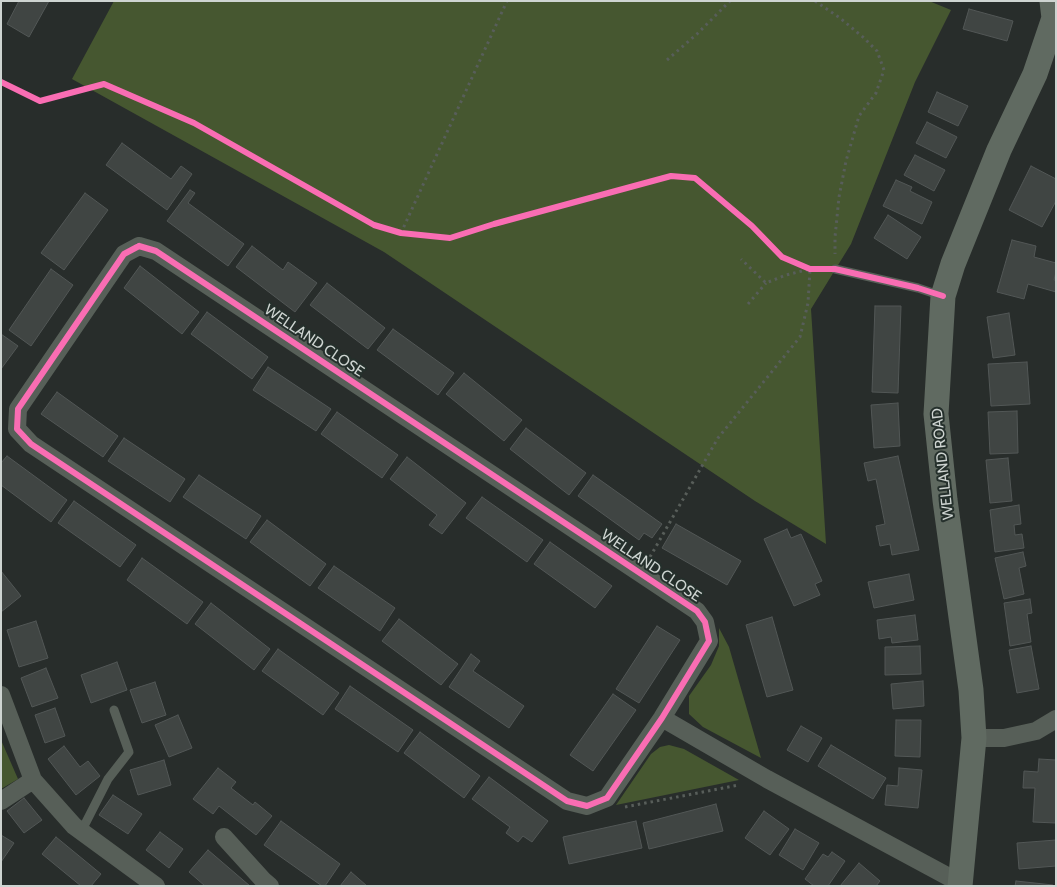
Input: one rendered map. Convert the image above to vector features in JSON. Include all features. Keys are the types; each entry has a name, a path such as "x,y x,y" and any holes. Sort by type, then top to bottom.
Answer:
{"street":[{"name":"WELLAND ROAD","path":"960,885 974,738 971,690 945,500 936,414 943,296 999,150 1036,74 1054,12"},
{"name":"WELLAND CLOSE","path":"139,246 156,251 640,573 697,611 705,622 708,641 662,718 607,798 587,806 567,801 31,444 17,429 18,409 124,254 139,246"},
{"path":"2,697 33,780 74,826 156,886"},
{"path":"662,718 767,779 960,885"},
{"path":"974,738 1004,738 1036,731 1056,720"},
{"path":"1,801 33,780"},
{"path":"224,837 270,886"}],"lane":[{"path":"835,269 918,288 943,296"},
{"path":"82,832 108,779 129,752 114,710"}],"path":[{"path":"401,232 507,1"},
{"path":"667,60 697,34 730,1"},
{"path":"748,304 766,283 786,275 810,269 835,269 835,237 839,198 846,161 859,116 876,93 884,70 877,51 864,38 840,18 814,1"},
{"path":"392,230 411,234"},
{"path":"741,259 766,283"},
{"path":"796,263 810,269"},
{"path":"640,573 718,438 800,337 808,303 810,269"},
{"path":"587,806 618,808 767,779"}],"green space":[{"path":"114,1 929,1 951,10 915,82 851,244 811,309 826,544 755,501 384,252 72,79"},
{"path":"719,628 729,647 761,758 703,727 689,714 689,696 711,665 719,646"},
{"path":"1,740 18,779 1,789"},
{"path":"669,745 684,749 739,780 616,805 651,754 660,747"}],"building":[{"path":"19,1 49,1 29,37 7,24"},
{"path":"969,9 1013,21 1007,41 963,29"},
{"path":"937,92 968,106 958,126 928,112"},
{"path":"927,122 957,137 946,158 916,143"},
{"path":"122,143 171,179 181,166 192,174 167,210 106,165"},
{"path":"915,155 945,170 934,191 904,175"},
{"path":"1031,166 1056,179 1056,201 1042,227 1009,210"},
{"path":"896,180 912,187 910,191 932,202 922,224 883,206"},
{"path":"190,190 195,193 188,203 244,244 228,266 167,221"},
{"path":"85,193 108,210 64,270 41,253"},
{"path":"888,215 921,237 907,259 874,238"},
{"path":"1012,240 1036,246 1034,257 1056,263 1054,280 1056,280 1056,292 1028,284 1024,299 997,292"},
{"path":"252,246 283,270 288,262 317,283 295,312 236,267"},
{"path":"140,266 199,312 182,334 124,288"},
{"path":"51,269 73,285 31,346 9,330"},
{"path":"327,283 385,328 368,349 310,305"},
{"path":"875,306 901,306 898,393 872,392"},
{"path":"207,312 268,357 252,379 191,334"},
{"path":"1009,313 1015,355 993,358 987,317"},
{"path":"393,329 454,373 438,395 377,350"},
{"path":"1,334 18,346 1,369"},
{"path":"1027,362 1030,404 991,406 988,364"},
{"path":"268,367 331,409 316,431 253,390"},
{"path":"464,373 522,420 504,441 446,394"},
{"path":"57,392 118,436 103,457 41,414"},
{"path":"898,403 900,446 874,448 871,405"},
{"path":"1017,411 1018,453 990,454 988,412"},
{"path":"337,412 398,455 382,478 321,434"},
{"path":"526,428 586,473 569,495 510,449"},
{"path":"124,438 185,479 170,502 108,461"},
{"path":"7,456 67,500 51,522 1,485 1,463"},
{"path":"898,456 919,550 892,555 890,544 880,546 876,526 885,524 876,479 868,481 864,463"},
{"path":"407,457 466,503 442,534 429,525 437,515 390,479"},
{"path":"1008,458 1012,501 990,503 986,460"},
{"path":"199,475 261,516 246,539 183,497"},
{"path":"593,475 662,524 652,538 644,533 639,540 578,496"},
{"path":"482,497 543,540 527,562 466,518"},
{"path":"74,501 136,545 120,567 58,523"},
{"path":"1019,505 1021,524 1014,525 1015,535 1022,534 1024,548 995,552 990,510"},
{"path":"267,520 326,564 310,586 250,542"},
{"path":"676,524 741,561 727,585 662,548"},
{"path":"787,529 791,538 801,534 822,581 815,584 820,595 794,606 764,539"},
{"path":"550,542 612,586 595,608 534,564"},
{"path":"1023,552 1026,566 1019,568 1024,594 1004,599 995,558"},
{"path":"142,558 203,602 187,624 127,580"},
{"path":"334,566 395,608 380,631 318,588"},
{"path":"1,571 21,596 1,612"},
{"path":"909,574 914,600 874,608 868,582"},
{"path":"1030,599 1032,613 1027,614 1031,642 1010,646 1004,603"},
{"path":"211,603 270,649 254,670 195,624"},
{"path":"915,615 918,640 892,643 891,637 879,639 877,620"},
{"path":"772,617 793,690 767,697 746,625"},
{"path":"399,619 458,664 441,685 382,641"},
{"path":"36,621 48,658 19,667 7,630"},
{"path":"657,626 680,640 639,703 616,689"},
{"path":"920,646 921,674 885,675 885,647"},
{"path":"1031,646 1039,689 1017,693 1009,650"},
{"path":"278,649 339,693 323,715 262,671"},
{"path":"471,654 480,661 473,671 524,706 509,728 449,687"},
{"path":"117,662 127,690 91,703 81,675"},
{"path":"46,668 58,698 32,707 21,678"},
{"path":"923,681 924,706 893,709 891,684"},
{"path":"155,682 166,715 142,723 130,690"},
{"path":"350,686 413,730 398,752 335,709"},
{"path":"613,694 636,710 593,771 570,755"},
{"path":"55,708 65,736 45,743 35,715"},
{"path":"178,715 192,748 169,757 155,725"},
{"path":"896,720 921,720 920,757 895,756"},
{"path":"801,726 822,738 808,762 787,750"},
{"path":"420,732 480,776 464,798 404,753"},
{"path":"831,745 886,778 873,799 818,766"},
{"path":"64,746 80,767 88,761 100,776 76,795 48,759"},
{"path":"1039,759 1056,760 1056,823 1033,822 1035,788 1023,788 1024,771 1038,772"},
{"path":"164,760 171,785 138,795 130,770"},
{"path":"218,768 236,782 231,788 253,805 255,802 272,816 256,835 219,806 213,814 193,799"},
{"path":"899,768 922,770 918,808 885,805 887,785 898,786"},
{"path":"489,777 548,821 532,842 523,836 518,842 506,833 510,827 472,799"},
{"path":"113,795 142,814 128,834 99,815"},
{"path":"24,798 42,820 24,833 7,811"},
{"path":"716,804 723,831 649,849 643,823"},
{"path":"764,811 789,829 770,855 745,838"},
{"path":"281,821 340,864 325,886 322,886 264,845"},
{"path":"636,821 642,848 569,864 563,837"},
{"path":"795,829 819,843 803,870 779,855"},
{"path":"160,832 183,849 169,868 146,850"},
{"path":"1,835 14,843 1,862"},
{"path":"56,837 101,874 91,886 81,886 42,854"},
{"path":"1056,840 1056,866 1019,869 1017,843"},
{"path":"208,850 250,886 205,886 189,872"},
{"path":"832,852 845,861 828,886 814,886 805,879 823,854 828,857"},
{"path":"859,863 880,881 876,886 840,886"},
{"path":"351,872 367,886 340,886"},
{"path":"1016,881 1053,885 1015,886"}],"cycle path":[{"path":"1,82 40,101 104,84 194,123 374,225 401,233 450,238 494,224 671,176 695,178 752,226 782,257 810,269 835,269 918,288 943,296"},
{"path":"139,246 156,251 697,611 705,622 709,641 662,718 607,798 587,806 567,801 31,444 17,429 18,409 124,254 139,246"}]}
